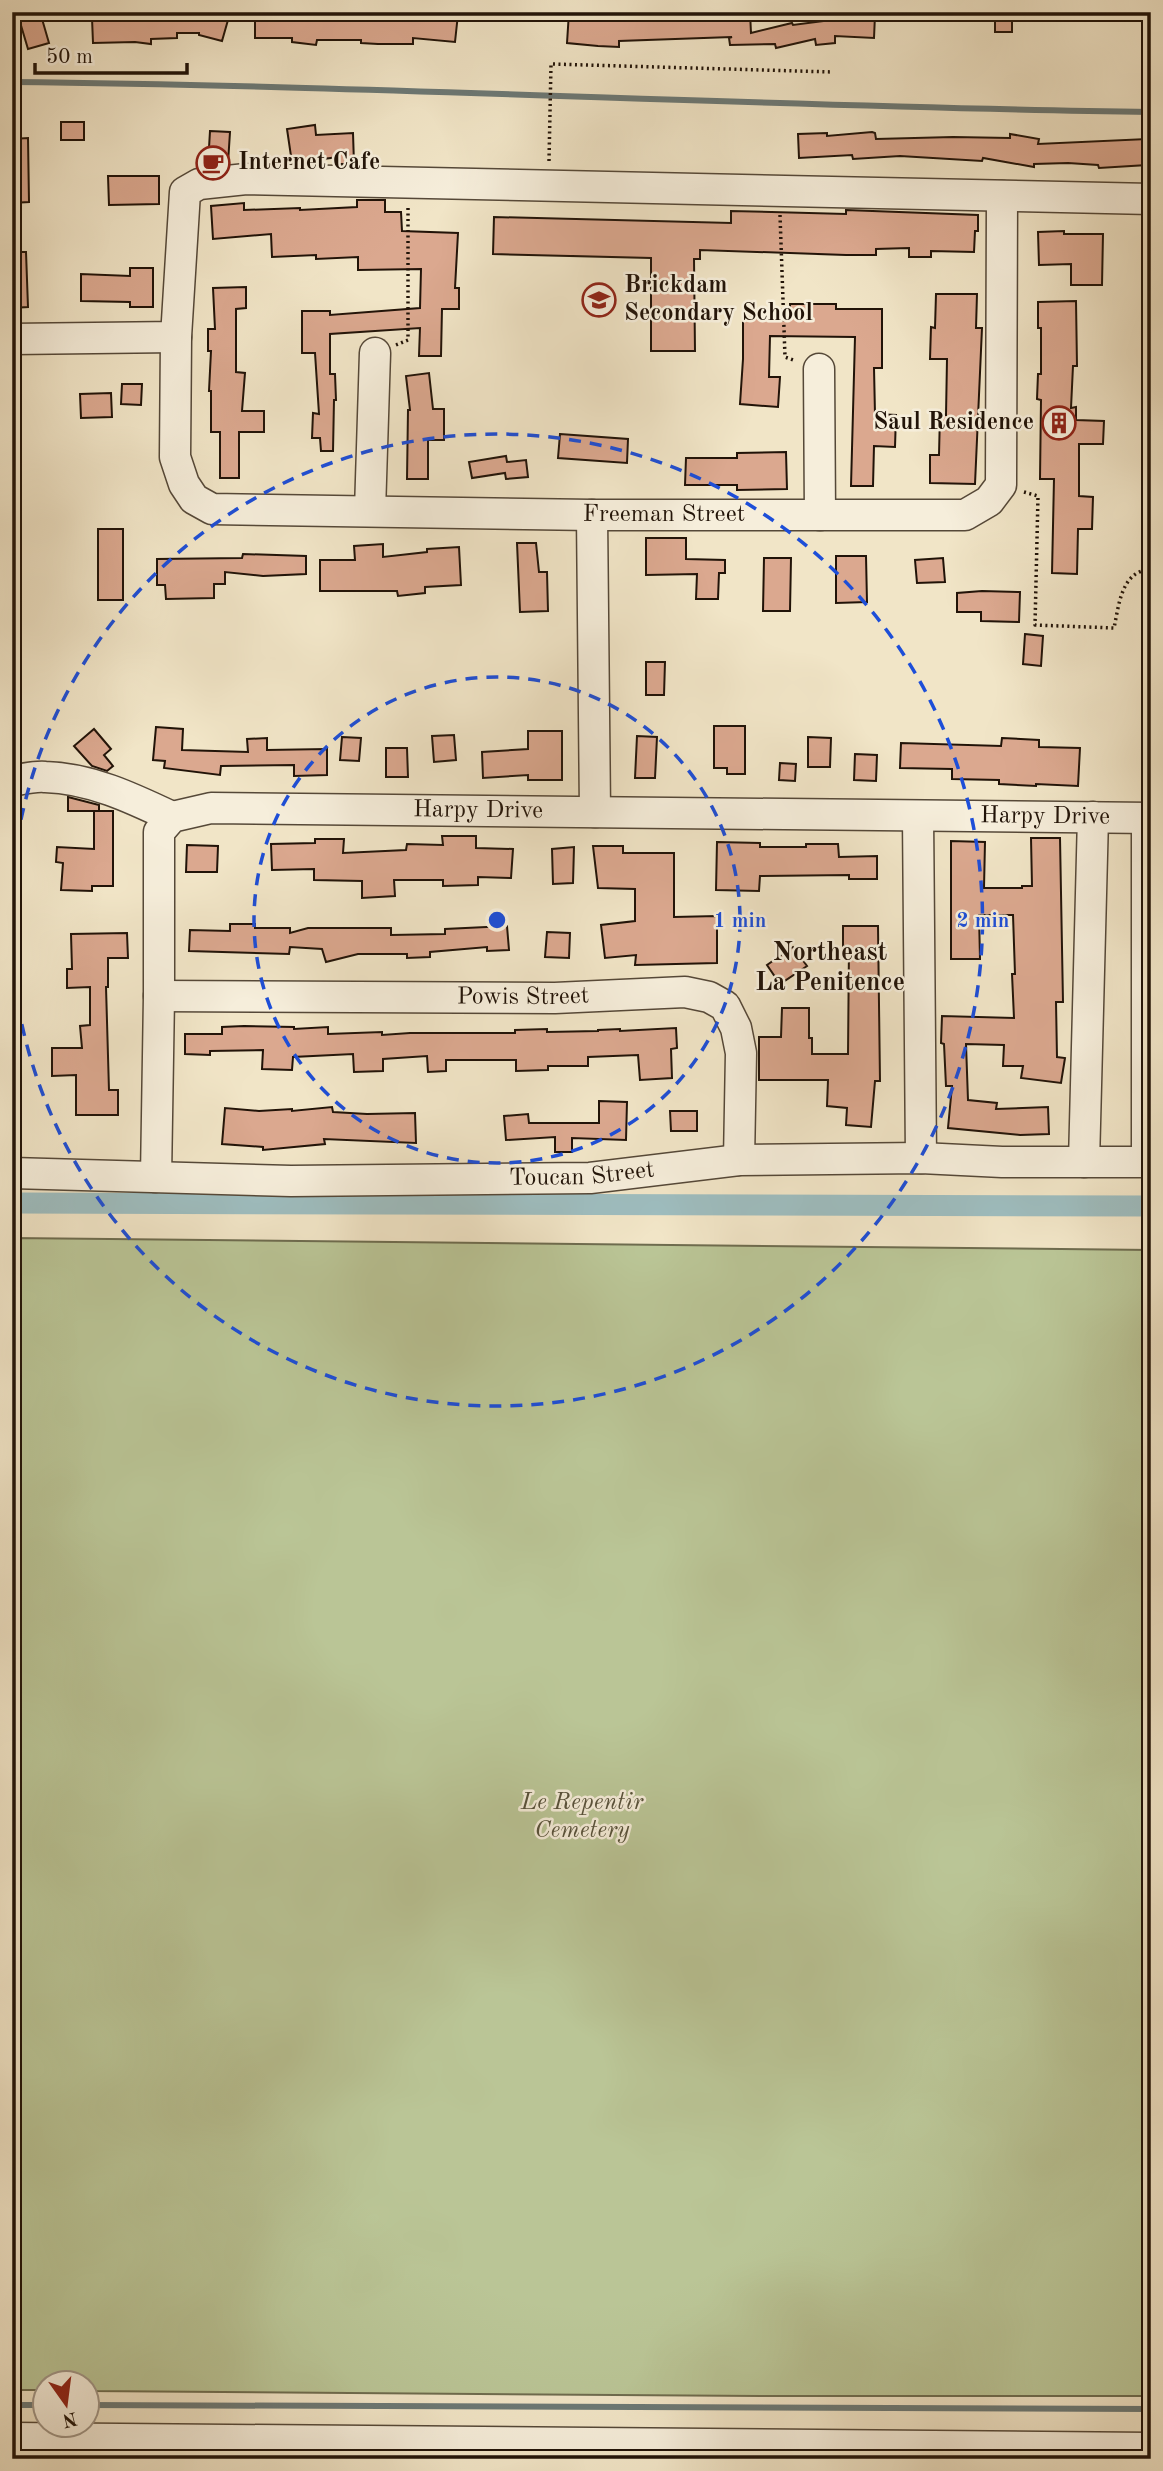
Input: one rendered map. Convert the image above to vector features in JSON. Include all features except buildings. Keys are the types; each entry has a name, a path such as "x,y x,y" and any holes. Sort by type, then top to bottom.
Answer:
{"street":[{"name":"Freeman Street","path":"1001,485 989,501 965,515 592,515 212,509 194,499 184,484 175,457 176,337 186,192 199,184 246,179 1151,199"},
{"path":"1001,485 1002,196"},
{"path":"12,339 176,337"},
{"path":"370,511 375,353"},
{"path":"819,369 820,515"},
{"path":"592,515 595,812"},
{"path":"12,781 43,776 70,779 128,796 172,817 159,832 156,1177"},
{"name":"Harpy Drive","path":"172,817 211,808 1149,818"},
{"path":"918,816 921,1158"},
{"path":"1084,1162 1093,817"},
{"path":"1149,818 1149,1162"},
{"name":"Powis Street","path":"159,996 555,998 685,992 709,997 725,1006 736,1028 741,1053 739,1160"},
{"name":"Toucan Street","path":"12,1173 291,1181 590,1178 739,1160 921,1158 1149,1162"},
{"path":"12,2438 761,2452 1151,2448"}],"path":[{"path":"548,187 551,64 833,72"},
{"path":"375,353 408,340 408,181"},
{"path":"779,192 785,357 819,369"},
{"path":"1001,485 1038,496 1035,625 1114,628 1124,586 1141,570 1151,569"}],"green space":[{"name":"Le Repentir Cemetery","path":"12,1238 1151,1250 1151,2396 102,2391 102,2370 32,2370 32,2390 12,2390"}],"waterway":[{"path":"12,82 1151,112"},
{"path":"12,1203 1151,1206"},
{"path":"12,2405 32,2405"},
{"path":"102,2405 1151,2409"}],"place":[{"name":"Internet Cafe","path":"213,163"},
{"name":"Brickdam Secondary School","path":"599,300"},
{"name":"Saul Residence","path":"1059,423"}],"district":[{"name":"Northeast La Penitence","path":"830,968"}]}
